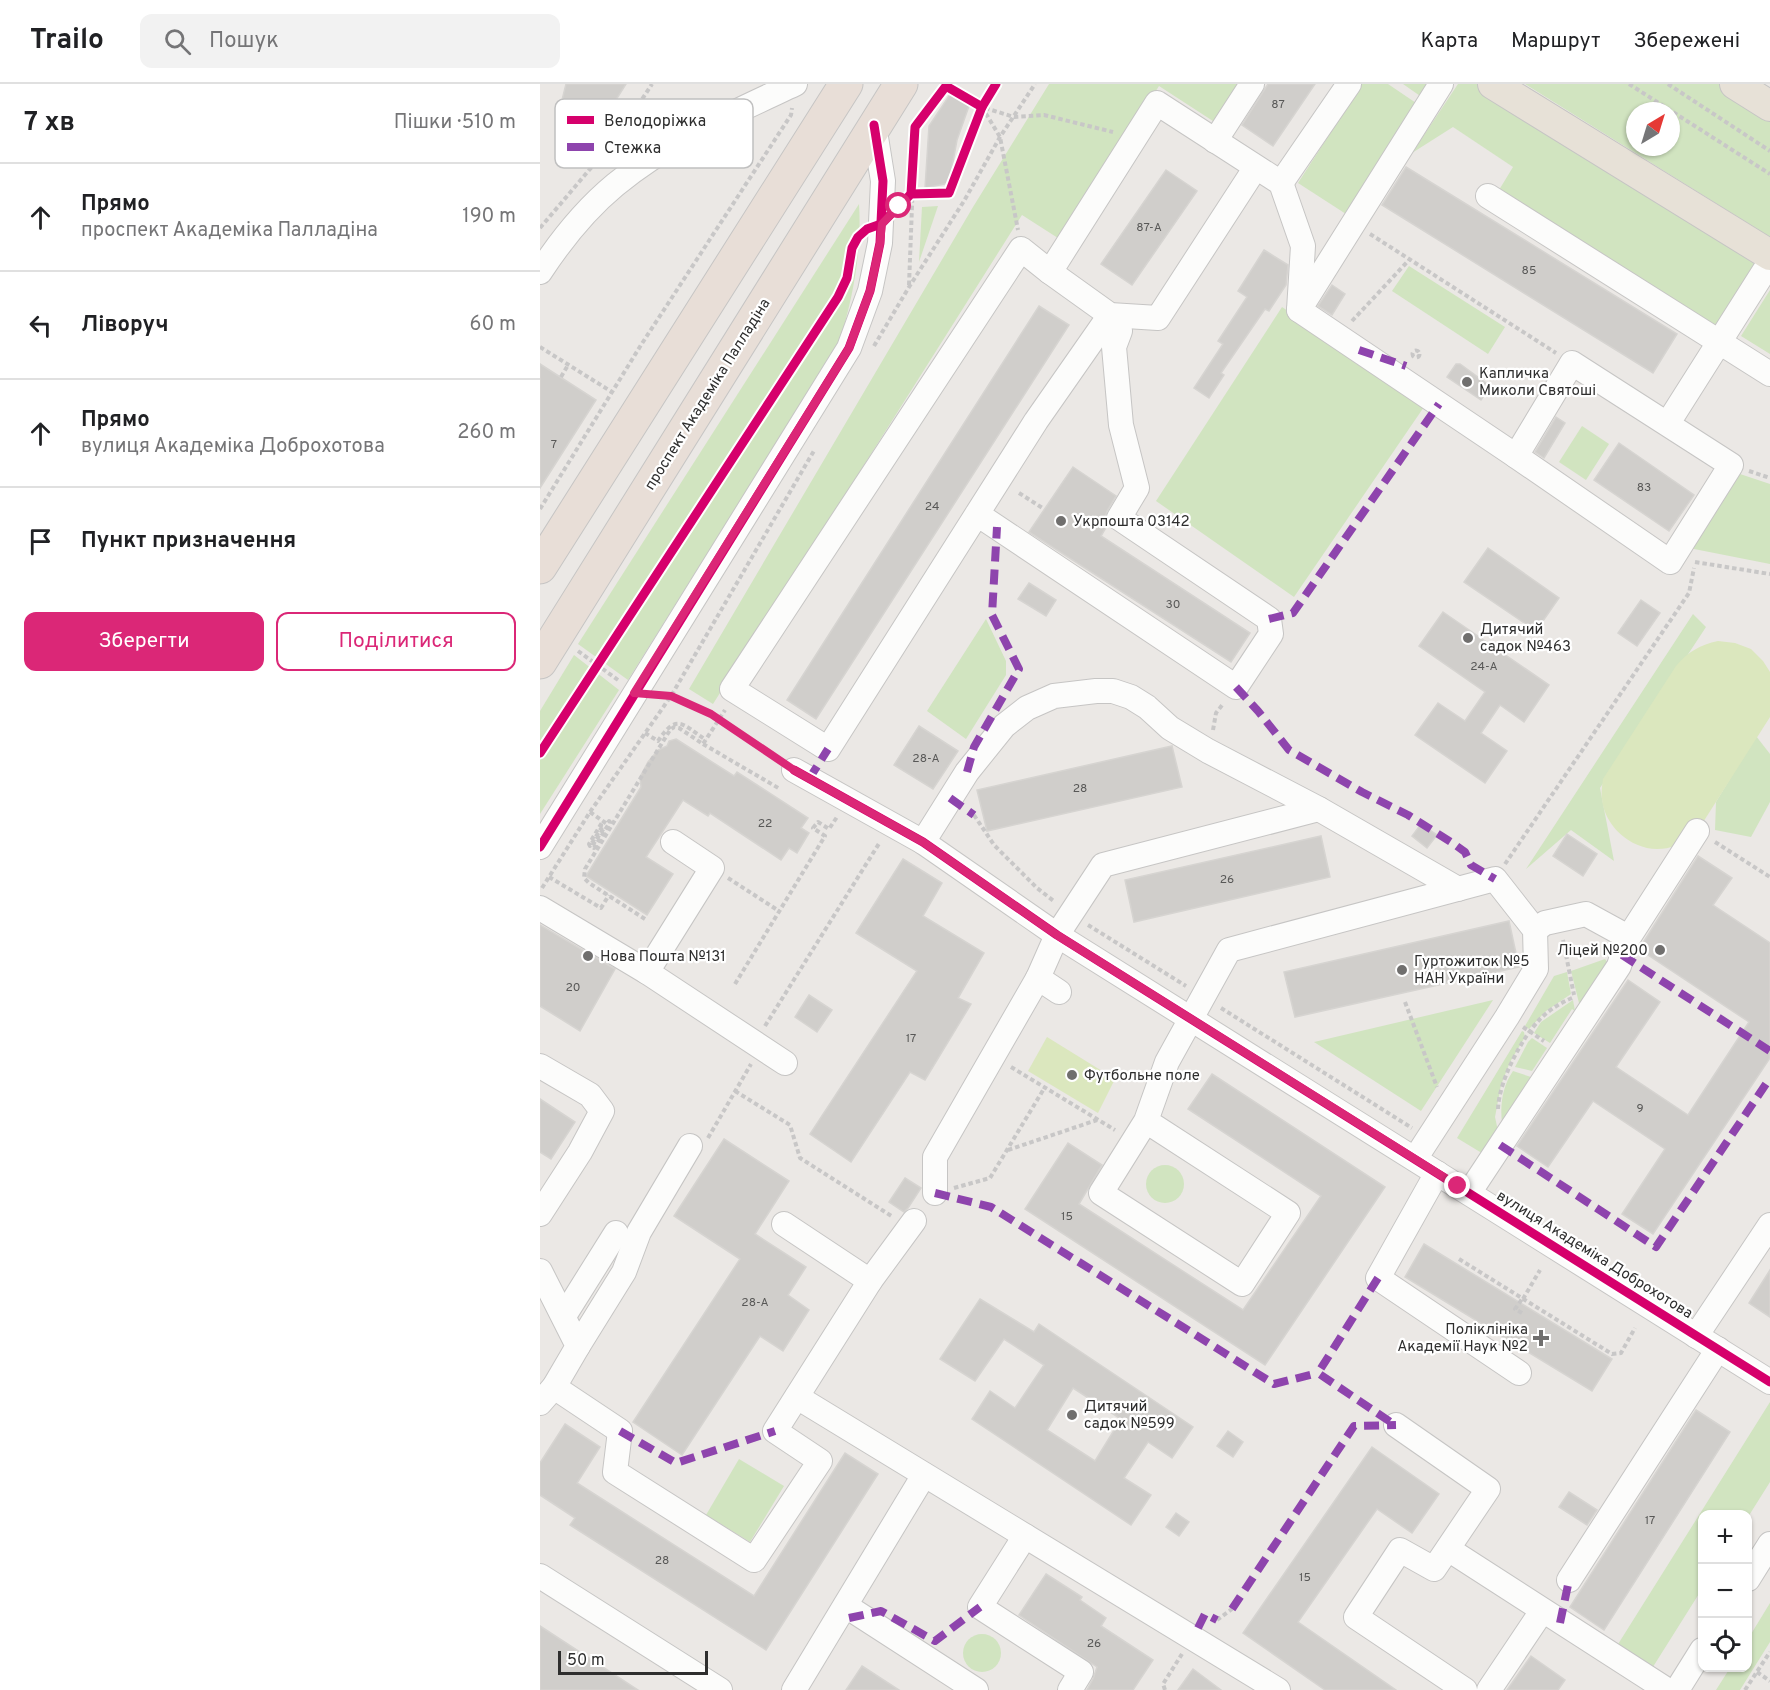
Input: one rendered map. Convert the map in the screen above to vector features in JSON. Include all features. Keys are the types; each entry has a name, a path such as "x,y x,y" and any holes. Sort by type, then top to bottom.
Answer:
{"highway":[{"path":"540,567 846,84"},
{"name":"проспект Академіка Палладіна","path":"540,662 901,84"}],"main road":[{"path":"1493,84 1770,255"},
{"path":"1735,84 1770,106"}],"street":[{"path":"1215,141 1252,84"},
{"path":"1281,183 1349,84"},
{"path":"1299,310 1441,84"},
{"path":"753,109 794,94"},
{"path":"1050,272 1157,103 1281,183 1303,246 1299,310"},
{"path":"540,848 849,348 870,291 880,243 883,181 874,125"},
{"path":"540,272 563,240 590,209 613,186 637,168"},
{"path":"1110,315 1158,318 1256,168"},
{"path":"1488,196 1770,374"},
{"path":"977,514 1236,687 1271,634 1269,619 1119,518 1137,488 1121,425 1114,347 1120,331 1110,315 1021,249 732,689 828,749 977,514 1036,421 1110,315"},
{"path":"1668,423 1770,262"},
{"path":"1299,310 1516,456 1636,548 1670,562 1685,559 1731,465 1572,363 1516,456"},
{"path":"923,842 967,772 1004,726 1027,708 1054,696 1113,691 1131,697 1147,707 1170,728 1189,739 1319,809 1458,889"},
{"name":"вулиця Академіка Доброхотова","path":"791,782 923,842 1057,935 1770,1382"},
{"path":"935,1193 934,1157 1038,978 1057,935 1103,865 1319,809"},
{"path":"1469,1193 1619,966 1628,937 1697,831"},
{"path":"647,972 712,868 674,842"},
{"path":"1140,1131 1288,1213 1242,1284 1101,1193 1140,1131 1165,1060 1191,1019 1229,950 1495,879 1536,930 1536,969 1415,1159"},
{"path":"540,908 647,972 785,1063"},
{"path":"1536,930 1545,923 1586,914 1628,937"},
{"path":"1038,978 1059,992"},
{"path":"540,1066 590,1095 602,1111 580,1152 540,1214"},
{"path":"690,1146 639,1233 624,1272 547,1395 620,1431 615,1472 754,1560 820,1461 775,1431 870,1281 912,1225"},
{"path":"1437,1173 1378,1278 1519,1373"},
{"path":"784,1224 870,1281"},
{"path":"1696,1336 1770,1225"},
{"path":"564,1317 616,1233"},
{"path":"540,1270 578,1346"},
{"path":"1569,1580 1718,1349"},
{"path":"796,1398 1271,1688"},
{"path":"1396,1425 1488,1489 1434,1569 1400,1550 1356,1617 1465,1690"},
{"path":"794,1690 924,1475"},
{"path":"1025,1536 981,1607 1082,1672 1070,1690"},
{"path":"1752,1573 1769,1546"},
{"path":"1448,1549 1667,1690"},
{"path":"540,1576 720,1690"},
{"path":"846,1606 976,1690"},
{"path":"1489,1690 1542,1611"},
{"path":"1677,1690 1698,1656"}],"path":[{"path":"642,99 652,84"},
{"path":"1629,84 1770,174"},
{"path":"1668,84 1770,150"},
{"path":"909,287 916,194 915,127 947,85 1014,117 1044,115 1136,137"},
{"path":"540,509 612,392 791,115 794,94"},
{"path":"978,118 984,103"},
{"path":"984,103 1000,137 1021,249"},
{"path":"540,228 591,168"},
{"path":"882,224 916,194"},
{"path":"1354,224 1572,363"},
{"path":"1335,334 1357,317 1409,260"},
{"path":"540,347 612,392"},
{"path":"561,378 568,365"},
{"path":"1019,493 1044,509"},
{"path":"1495,879 1689,593 1685,559 1770,574"},
{"path":"577,651 634,693 671,696 711,714 791,782"},
{"path":"590,675 603,655"},
{"path":"540,891 590,812 671,696"},
{"path":"705,742 720,720"},
{"path":"645,733 658,741 667,727 675,723 683,724 705,742"},
{"path":"645,919 589,883 584,878 584,874 670,730 675,727 679,728 791,782"},
{"path":"590,812 607,824 609,821 611,827"},
{"path":"603,821 589,844 590,846 602,827 604,828 592,846 594,848 611,827"},
{"path":"735,984 825,836 813,828 818,822 829,829"},
{"path":"1697,831 1770,877"},
{"path":"712,868 779,910"},
{"path":"549,877 601,908 609,896"},
{"path":"1560,920 1574,997 1583,1021"},
{"path":"1505,1139 1498,1116 1498,1105 1508,1070 1539,1020 1549,1011 1574,997"},
{"path":"1405,1002 1446,1110"},
{"path":"1507,1017 1561,1053"},
{"path":"993,1056 1098,1119 1140,1131"},
{"path":"935,1193 990,1178 1045,1088"},
{"path":"735,1091 790,1125 800,1158 912,1225"},
{"path":"1007,1150 1098,1119"},
{"path":"1459,1259 1543,1314 1612,1354 1621,1353 1635,1328"},
{"path":"1522,1313 1515,1309 1540,1270"},
{"path":"1217,1620 1232,1609"},
{"path":"1165,1690 1163,1684 1192,1638"},
{"path":"1745,1690 1770,1652"},
{"path":"1757,1672 1770,1681"}],"green space":[{"path":"1049,84 1241,84 1216,123 1159,86 1061,240 1022,215 713,704 689,689 973,207"},
{"path":"1362,84 1388,84 1419,105 1346,214 1298,183"},
{"path":"1403,84 1431,84 1423,98"},
{"path":"1458,84 1491,84 1763,254 1718,329 1499,190 1513,167 1453,127 1412,153"},
{"path":"1525,84 1721,84 1770,115 1770,237 1640,156 1680,156 1680,102 1626,102 1626,147"},
{"path":"859,204 860,222 855,274 839,343 628,680 578,644"},
{"path":"938,206 919,262 922,207"},
{"path":"1409,266 1505,327 1488,354 1392,291"},
{"path":"1770,290 1770,354 1741,336"},
{"path":"1282,307 1426,404 1294,597 1156,501"},
{"path":"1582,426 1609,444 1586,480 1559,462"},
{"path":"1737,473 1770,484 1770,564 1689,548"},
{"path":"1693,614 1706,627 1600,788 1614,861 1571,830 1526,869"},
{"path":"986,619 1006,661 1006,675 966,739 927,711"},
{"path":"1718,641 1735,643 1751,649 1763,661 1770,672 1770,717 1693,838 1676,846 1662,849 1637,845 1620,834 1608,818 1602,797 1603,779 1676,666 1695,649"},
{"path":"574,655 619,690 540,814 540,711"},
{"path":"1756,736 1770,754 1770,802 1751,837 1715,830 1716,802"},
{"path":"1605,959 1607,962 1581,1011 1571,971"},
{"path":"1567,972 1571,994 1546,1011 1529,1029 1525,1026 1554,976"},
{"path":"1493,1000 1421,1111 1314,1042"},
{"path":"1573,1000 1575,1011 1572,1009 1550,1043 1534,1033 1541,1022"},
{"path":"1522,1031 1525,1037 1510,1062 1501,1085 1495,1117 1498,1131 1490,1158 1457,1138"},
{"name":"Футбольне поле","path":"1047,1037 1115,1079 1098,1113 1028,1071"},
{"path":"1532,1038 1547,1048 1532,1071 1515,1067 1528,1042"},
{"path":"1513,1071 1531,1077 1520,1110 1502,1123 1503,1096 1506,1083"},
{"path":"1165,1165 1172,1166 1178,1171 1183,1177 1183,1191 1178,1197 1172,1202 1165,1203 1158,1202 1152,1197 1147,1191 1146,1184 1147,1177 1152,1171 1158,1166"},
{"path":"1770,1402 1770,1482 1752,1511 1702,1510"},
{"path":"739,1459 784,1486 750,1542 706,1515"},
{"path":"1698,1517 1698,1595 1651,1670 1615,1649"},
{"path":"1770,1603 1770,1642 1752,1671 1752,1632"},
{"path":"982,1634 989,1635 995,1640 1000,1646 1000,1660 995,1666 989,1671 982,1672 975,1671 969,1666 964,1660 963,1653 964,1646 969,1640 975,1635"},
{"path":"1727,1672 1751,1672 1740,1690 1716,1690"}],"building":[{"path":"566,84 626,84 617,99 562,99"},
{"path":"1268,84 1315,84 1273,146 1242,125"},
{"path":"951,93 969,106 957,140 949,183 925,188 929,126"},
{"path":"1406,167 1677,334 1653,373 1382,205"},
{"path":"1166,170 1197,191 1132,285 1101,264"},
{"path":"1264,250 1288,265 1286,285 1269,311 1265,309 1221,373 1224,375 1209,398 1194,388 1223,344 1218,341 1247,297 1238,291"},
{"path":"1332,285 1345,294 1332,315 1318,306"},
{"path":"1039,306 1069,325 816,719 787,700"},
{"path":"540,364 596,400 540,488"},
{"name":"Капличка Миколи Святоші","path":"1456,364 1460,364 1490,386 1481,400 1447,377"},
{"path":"1556,417 1565,423 1544,458 1535,452"},
{"path":"1619,443 1694,495 1669,531 1594,480"},
{"path":"1073,467 1116,496 1107,511 1105,518 1107,526 1101,536 1250,633 1231,662 1029,532"},
{"path":"1488,548 1559,598 1536,631 1464,582"},
{"path":"1029,583 1056,600 1046,616 1018,599"},
{"path":"1641,600 1660,613 1637,646 1618,633"},
{"path":"1443,612 1549,685 1524,722 1500,705 1481,733 1507,751 1485,783 1415,735 1438,703 1465,721 1485,692 1419,646"},
{"path":"919,726 958,751 933,789 894,765"},
{"path":"676,739 734,776 737,772 808,818 801,828 809,833 797,853 789,848 781,860 710,813 708,816 683,800 646,857 673,874 647,915 586,876 641,787 640,777 648,762 658,750 667,746 669,741"},
{"path":"1172,746 1182,787 987,831 977,790"},
{"path":"1421,824 1437,835 1427,848 1412,836"},
{"path":"1567,834 1597,854 1583,876 1553,856"},
{"path":"1321,836 1330,877 1134,922 1125,880"},
{"path":"1698,856 1732,878 1713,905 1770,943 1770,1058 1653,1234 1622,1214 1665,1149 1593,1101 1548,1167 1517,1146 1628,980 1660,1002 1616,1067 1688,1115 1749,1022 1639,949"},
{"path":"903,859 942,883 923,916 984,953 958,998 971,1004 925,1080 910,1072 851,1162 810,1134 917,971 856,933"},
{"name":"Гуртожиток №5 НАН України","path":"1509,921 1519,967 1295,1017 1284,972"},
{"path":"540,925 615,969 580,1031 540,1006"},
{"path":"809,995 832,1010 817,1032 795,1017"},
{"path":"1212,1074 1385,1187 1265,1365 1025,1209 1068,1143 1102,1165 1079,1204 1243,1310 1321,1196 1188,1109"},
{"path":"540,1099 575,1122 551,1159 540,1152"},
{"path":"724,1139 789,1181 755,1234 806,1267 788,1295 809,1310 783,1351 760,1336 682,1455 633,1422 740,1259 674,1216"},
{"path":"905,1178 921,1188 904,1212 889,1202"},
{"name":"Поліклініка Академії Наук №2","path":"1424,1244 1612,1359 1592,1391 1405,1277"},
{"path":"1770,1270 1770,1317 1749,1303"},
{"path":"980,1299 1034,1332 1039,1324 1193,1427 1172,1458 1148,1442 1124,1478 1151,1495 1131,1525 972,1419 990,1391 1015,1408 1044,1365 1004,1339 975,1381 940,1359","holes":["1073,1388 1121,1419 1095,1461 1047,1430"]},
{"path":"1696,1410 1730,1432 1604,1630 1570,1607"},
{"path":"565,1424 600,1447 577,1483 754,1596 845,1453 878,1474 766,1650 570,1525 575,1518 540,1495 540,1463"},
{"path":"1228,1431 1243,1442 1233,1457 1217,1446"},
{"path":"1372,1447 1439,1494 1412,1533 1377,1509 1298,1622 1396,1690 1325,1690 1243,1633"},
{"path":"1569,1492 1597,1510 1587,1525 1559,1507"},
{"path":"1176,1513 1189,1522 1179,1536 1166,1527"},
{"path":"1046,1574 1082,1597 1080,1600 1106,1618 1101,1626 1153,1660 1133,1690 1087,1690 1097,1667 1019,1615"},
{"path":"540,1626 638,1690 540,1690"},
{"path":"1531,1656 1565,1680 1558,1690 1507,1690"},
{"path":"862,1666 899,1690 846,1690"},
{"path":"1193,1669 1221,1690 1178,1690"}],"marked path":[{"path":"1359,350 1406,366"},
{"path":"1269,619 1293,613 1439,404"},
{"path":"967,772 974,747 1019,669 992,615 997,527"},
{"path":"1236,687 1289,750 1362,792 1408,815 1465,852 1471,865 1495,879"},
{"path":"809,779 828,749"},
{"path":"950,798 974,815"},
{"path":"1622,955 1770,1051"},
{"path":"1500,1145 1656,1247 1770,1078"},
{"path":"935,1193 991,1207 1274,1384 1318,1373"},
{"path":"1378,1278 1318,1373 1395,1425"},
{"path":"1232,1609 1354,1426 1396,1425"},
{"path":"620,1431 676,1463 775,1431"},
{"path":"1560,1623 1569,1580"},
{"path":"849,1618 881,1611 935,1641 980,1607"},
{"path":"1198,1628 1205,1614 1217,1620"}],"cycle path":[{"path":"540,753 838,297 847,278 852,248 858,237 867,229 881,224 911,194 949,193 982,107 996,84"},
{"path":"911,194 915,127 946,86 982,107"},
{"path":"540,847 849,348 870,291 880,243 883,181 874,125"},
{"path":"794,770 923,842 1057,935 1770,1382"}],"place":[{"name":"Капличка Миколи Святоші","path":"1467,382"},
{"name":"Укрпошта 03142","path":"1061,521"},
{"name":"Дитячий садок №463","path":"1468,638"},
{"name":"Ліцей №200","path":"1660,950"},
{"name":"Нова Пошта №131","path":"588,956"},
{"name":"Гуртожиток №5 НАН України","path":"1402,970"},
{"name":"Футбольне поле","path":"1072,1075"},
{"name":"Поліклініка Академії Наук №2","path":"1541,1338"},
{"name":"Дитячий садок №599","path":"1072,1415"}],"route":[{"path":"899,206 882,224 870,291 849,348 634,693 671,696 711,714 794,770 923,842 1057,935 1458,1186"}]}
